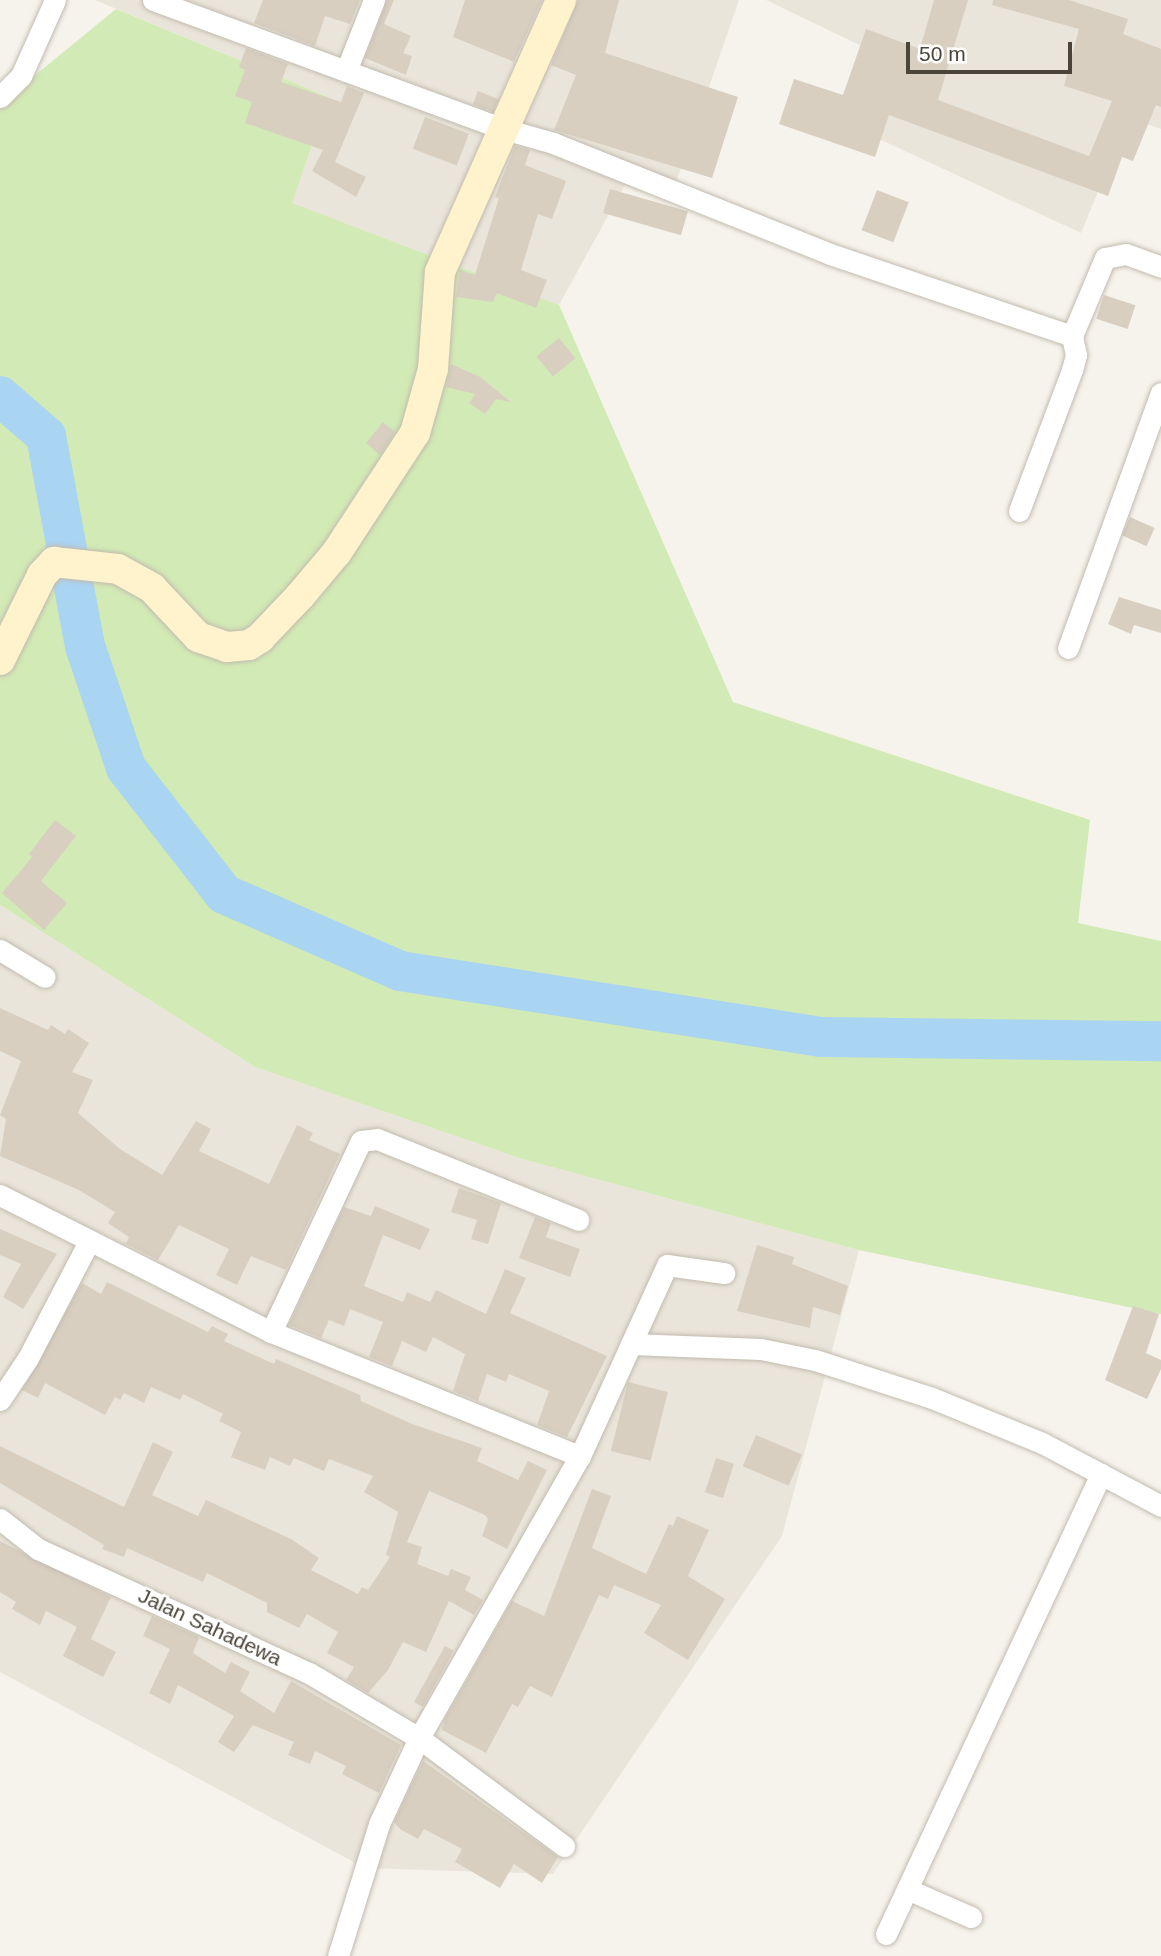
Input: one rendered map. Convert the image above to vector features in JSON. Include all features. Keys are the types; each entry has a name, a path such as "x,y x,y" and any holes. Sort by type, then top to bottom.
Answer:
{"street":[{"path":"0,97 20,76 55,0"},
{"path":"153,0 504,129 553,143 830,254 1072,336"},
{"path":"346,71 374,0"},
{"path":"0,660 41,575 54,562 118,569 152,588 198,637 227,647 249,645 260,638 300,596 344,542 415,433 433,369 440,272 561,0"},
{"path":"1019,511 1072,370 1076,355 1072,336 1105,258 1126,254 1161,267"},
{"path":"1068,648 1161,393"},
{"path":"0,950 45,978"},
{"path":"271,1332 361,1141 377,1139 578,1220"},
{"path":"0,1195 88,1243 271,1332 580,1456"},
{"path":"0,1400 88,1243"},
{"path":"338,1956 379,1824 419,1738 580,1456 667,1265 723,1273"},
{"path":"631,1344 761,1349 815,1360 932,1398 1042,1443 1161,1506"},
{"path":"886,1934 1101,1474"},
{"name":"Jalan Sahadewa","path":"0,1520 38,1549 309,1673 419,1738 564,1846"},
{"path":"907,1889 971,1917"}],"shaded area":[{"path":"95,0 739,0 670,200 625,185 559,305 291,203 328,97"},
{"path":"766,0 1161,0 1161,129 1129,117 1081,233 845,123 870,50"},
{"path":"0,905 255,1067 522,1159 859,1250 782,1536 553,1874 365,1868 0,1672"}],"green space":[{"path":"116,9 328,97 292,203 559,305 733,702 1090,820 1078,923 1161,941 1161,1314 859,1250 522,1159 255,1067 0,905 0,104"}],"building":[{"path":"263,0 360,0 350,24 325,16 315,46 254,23"},
{"path":"387,0 394,0 384,24 411,36 403,53 412,56 406,75 365,58"},
{"path":"465,0 542,0 514,62 453,37"},
{"path":"578,0 619,0 605,53 738,97 712,178 554,130 576,75 551,65"},
{"path":"934,0 968,0 938,100 1089,156 1112,101 1064,86 1079,29 992,5 993,0 1069,0 1128,19 1123,34 1161,49 1161,107 1156,105 1133,161 1122,157 1108,196 889,115 875,157 779,124 794,79 843,95 866,29 920,49"},
{"path":"246,48 288,64 281,82 341,102 347,86 364,93 335,162 366,177 356,197 312,171 323,150 245,123 252,102 235,96 245,70 239,67"},
{"path":"478,91 498,99 493,112 473,104"},
{"path":"425,117 469,134 457,166 413,149"},
{"path":"515,146 530,150 525,165 566,181 552,219 538,214 521,270 547,280 536,308 497,293 493,302 456,297 460,270 475,275 499,198 495,197"},
{"path":"610,189 688,211 681,235 603,213"},
{"path":"877,190 909,202 893,242 862,230"},
{"path":"1104,295 1135,305 1128,329 1096,319"},
{"path":"559,338 575,358 553,376 536,356"},
{"path":"451,364 480,377 511,402 496,399 485,414 469,403 475,394 446,387"},
{"path":"383,422 395,432 380,455 366,443"},
{"path":"1130,517 1155,528 1147,546 1122,535"},
{"path":"1119,597 1161,610 1161,633 1134,625 1131,634 1108,624"},
{"path":"55,820 76,836 41,881 67,903 44,930 2,893 32,857 29,854"},
{"path":"0,1008 48,1030 51,1025 65,1034 68,1029 89,1043 72,1072 93,1080 78,1113 120,1149 162,1175 196,1121 211,1129 199,1151 269,1184 297,1125 313,1133 309,1140 340,1154 286,1270 251,1256 237,1285 216,1275 229,1249 179,1225 158,1260 126,1244 129,1237 108,1223 115,1212 79,1190 0,1156 6,1119 0,1115 21,1061 0,1051"},
{"path":"459,1188 501,1203 488,1244 471,1239 477,1220 451,1212"},
{"path":"375,1206 430,1229 420,1250 383,1235 364,1286 403,1302 407,1292 430,1302 436,1290 486,1314 505,1269 526,1278 510,1313 607,1356 567,1437 537,1425 549,1391 509,1374 506,1382 487,1374 478,1401 453,1391 465,1354 433,1337 426,1352 402,1341 392,1366 369,1357 383,1322 350,1309 344,1326 329,1320 321,1338 289,1325 344,1207 371,1216"},
{"path":"535,1217 551,1223 546,1237 580,1249 570,1277 519,1258"},
{"path":"0,1229 57,1254 23,1309 3,1297 21,1264 0,1255"},
{"path":"757,1245 794,1257 792,1264 848,1286 840,1315 813,1307 810,1328 737,1311"},
{"path":"107,1282 208,1332 212,1326 228,1334 224,1341 274,1364 276,1359 360,1395 361,1401 412,1424 482,1448 477,1461 518,1480 528,1461 547,1470 507,1549 482,1536 488,1519 485,1515 429,1491 407,1542 422,1547 417,1564 448,1576 451,1569 471,1577 465,1590 483,1600 474,1615 449,1601 426,1652 403,1642 388,1670 368,1693 346,1680 354,1667 327,1653 338,1632 307,1614 299,1628 267,1612 267,1603 207,1573 203,1582 127,1548 124,1557 102,1549 104,1545 0,1483 0,1446 124,1507 153,1442 173,1452 152,1495 198,1516 206,1500 291,1539 319,1558 311,1570 358,1594 362,1587 368,1590 390,1557 386,1555 398,1512 364,1492 373,1476 329,1459 324,1471 294,1458 290,1466 270,1457 265,1470 231,1457 241,1432 219,1421 223,1414 183,1394 180,1400 151,1387 144,1403 124,1393 120,1400 115,1397 105,1415 45,1383 38,1398 22,1390 82,1283 101,1294"},
{"path":"1133,1306 1159,1314 1146,1353 1161,1360 1161,1369 1147,1399 1105,1380"},
{"path":"628,1382 668,1392 651,1461 611,1451"},
{"path":"756,1435 802,1455 789,1486 743,1466"},
{"path":"716,1458 734,1464 723,1498 705,1492"},
{"path":"592,1489 611,1496 592,1548 646,1574 669,1524 673,1526 677,1516 709,1530 688,1576 725,1599 688,1660 644,1633 661,1605 614,1585 608,1599 599,1595 552,1697 530,1686 518,1707 512,1704 486,1753 442,1730 445,1719 512,1601 544,1616"},
{"path":"0,1541 111,1597 91,1639 116,1652 103,1677 63,1656 77,1627 46,1611 40,1625 12,1609 16,1602 0,1592"},
{"path":"152,1616 199,1637 193,1653 225,1673 231,1662 250,1672 240,1691 274,1713 291,1681 401,1745 379,1793 342,1774 346,1766 315,1751 310,1764 288,1755 294,1742 253,1725 234,1752 218,1742 234,1716 178,1685 170,1704 149,1693 170,1649 143,1636"},
{"path":"445,1646 454,1651 423,1707 414,1702"},
{"path":"423,1761 558,1857 542,1883 514,1864 500,1888 455,1862 462,1849 424,1829 418,1839 400,1829 394,1822"}],"waterway":[{"path":"0,396 46,436 85,646 126,768 224,894 400,971 821,1037 1161,1041"}]}
